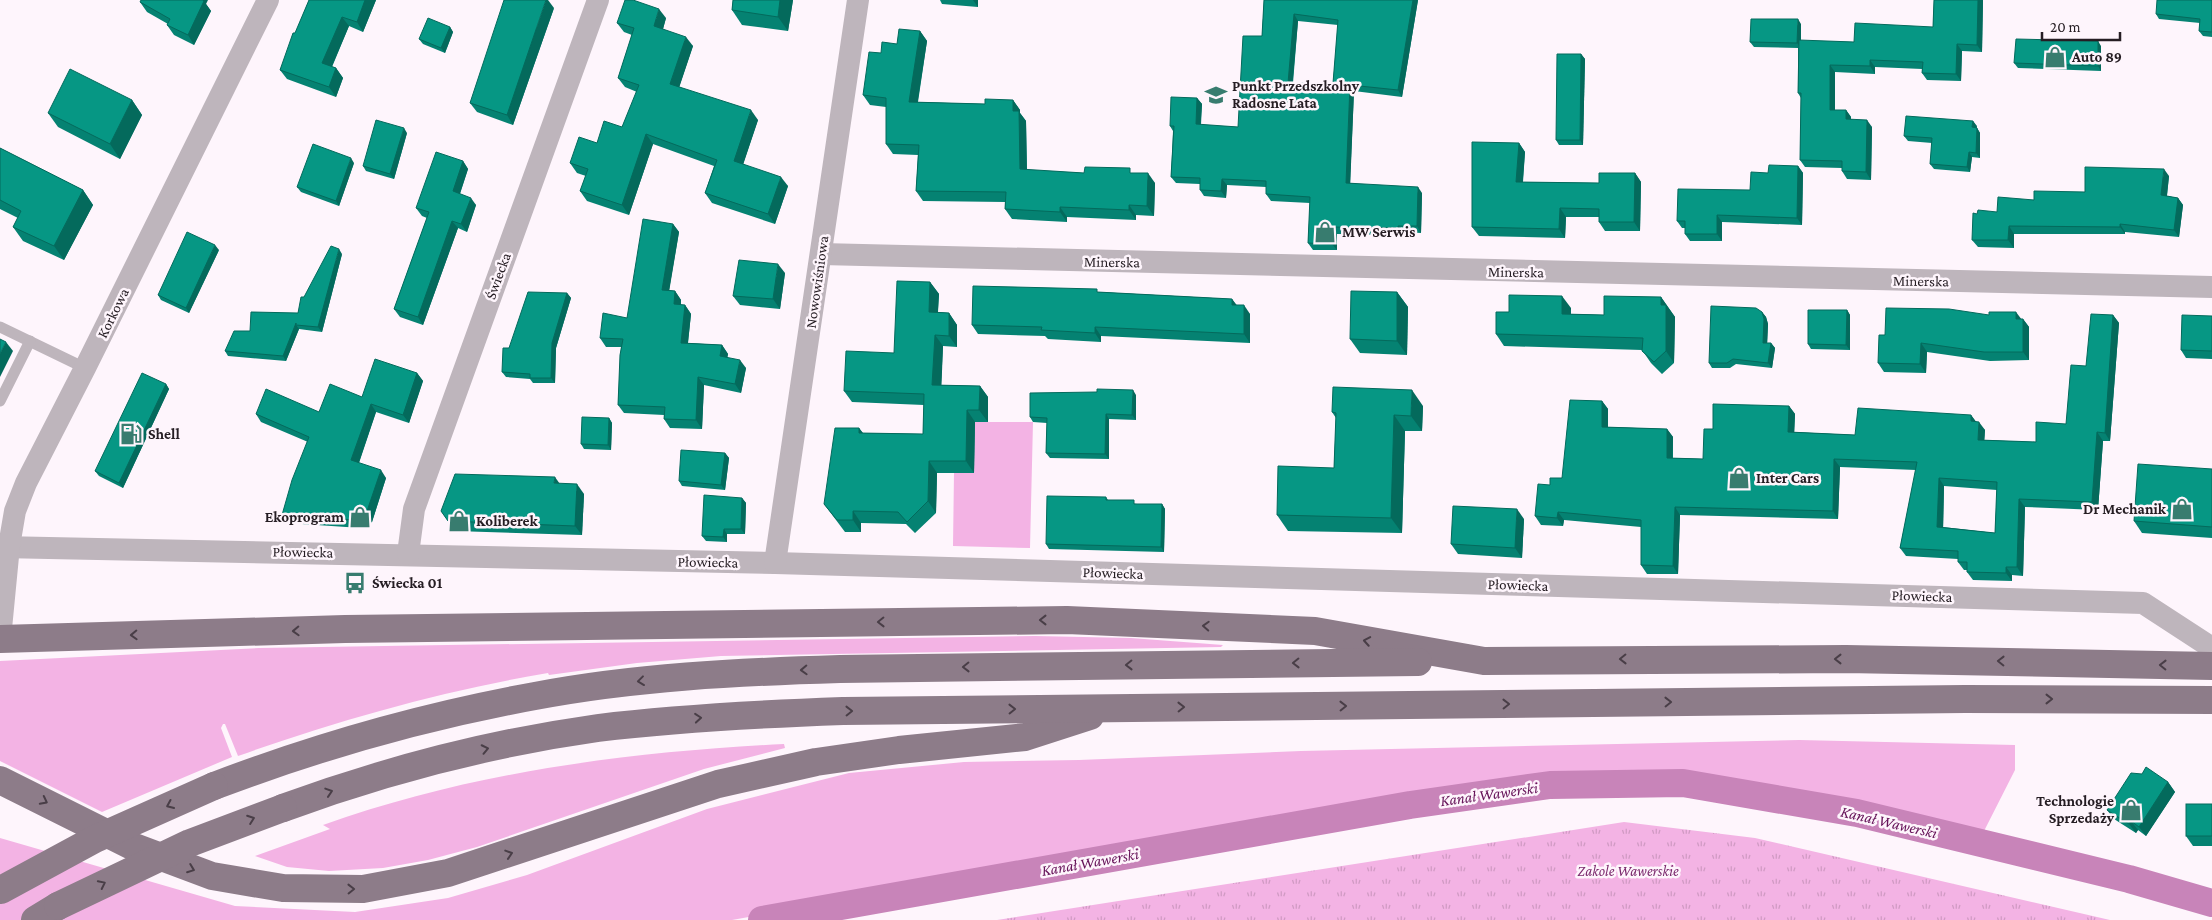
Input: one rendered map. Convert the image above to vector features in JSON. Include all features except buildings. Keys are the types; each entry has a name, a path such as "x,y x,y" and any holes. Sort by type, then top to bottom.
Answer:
{"main road":[{"path":"0,639 345,629 1068,620 1315,631 1484,661"},
{"path":"1,891 103,836 214,786 280,762 409,723 536,695 646,680 764,671 840,669 1484,661 1846,659 2212,666"},
{"path":"35,920 58,906 190,843 283,808 384,775 470,752 534,739 631,724 730,715 843,711 1966,699 2212,700"},
{"path":"0,780 132,846 212,876 283,888 363,889 448,873 718,784 816,762 899,750 1025,737 1114,708"}],"street":[{"name":"Korkowa","path":"0,639 4,547 26,483 268,0"},
{"name":"Świecka","path":"408,554 414,509 598,0"},
{"name":"Nowowiśniowa","path":"775,563 858,0"},
{"name":"Minerska","path":"821,254 2212,287"},
{"name":"Płowiecka","path":"4,547 775,563 2143,603 2212,648"}],"lane":[{"path":"0,327 85,368"},
{"path":"0,401 30,341"}],"green space":[{"path":"974,422 1033,422 1030,548 953,546 954,473 974,473"},
{"path":"1035,636 1131,638 1223,645 1221,647 721,656 637,663 549,675 548,673 469,688 391,708 314,730 238,756 225,724 223,724 221,728 232,757 102,812 0,761 0,661 259,648"},
{"path":"1799,740 2015,745 2015,770 1982,835 1678,776 1542,779 1449,791 732,920 0,920 0,838 235,906 355,912 448,898 527,875 707,809 849,773 964,762 1079,760 1301,751"},
{"path":"784,744 785,748 704,769 477,847 428,860 383,868 329,871 287,867 255,856 330,829 323,825 436,791 493,778 608,759"},
{"name":"Zakole Wawerskie","path":"1624,822 1755,838 2110,920 997,920"}],"waterway":[{"name":"Kanał Wawerski","path":"762,920 1410,805 1550,785 1683,783 1857,813 2129,879 2212,903"}],"place":[{"name":"Auto 89","path":"2055,57"},
{"name":"Punkt Przedszkolny Radosne Lata","path":"1216,95"},
{"name":"MW Serwis","path":"1325,232"},
{"name":"Shell","path":"131,434"},
{"name":"Inter Cars","path":"1739,478"},
{"name":"Dr Mechanik","path":"2182,509"},
{"name":"Ekoprogram","path":"360,517"},
{"name":"Koliberek","path":"459,521"},
{"name":"Świecka 01","path":"355,583"},
{"name":"Technologie Sprzedaży","path":"2131,810"}]}
